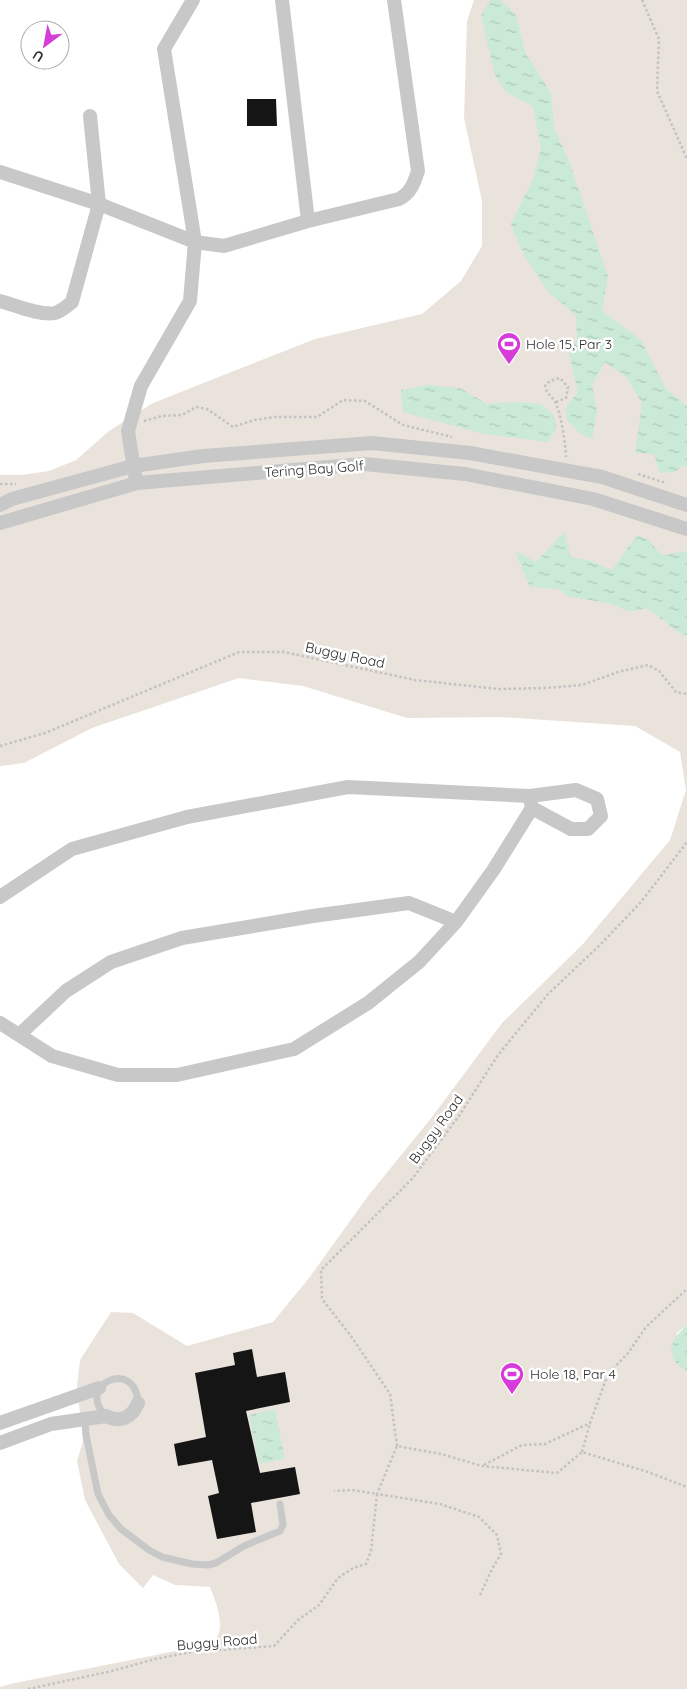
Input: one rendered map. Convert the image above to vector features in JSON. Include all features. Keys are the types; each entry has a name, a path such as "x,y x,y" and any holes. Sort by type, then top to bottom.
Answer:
{"street":[{"path":"137,483 128,431 141,386 190,301 195,242 164,49 192,0"},
{"path":"282,0 308,221"},
{"path":"0,172 99,204 195,242 224,246 308,221 404,197 412,188 418,170 394,0"},
{"path":"0,301 41,312 55,313 64,309 72,302 99,204 90,116"},
{"name":"Tering Bay Golf","path":"0,505 12,499 133,466 203,456 372,443 470,453 602,477 687,505"},
{"name":"Tering Bay Golf","path":"0,522 137,483 364,464 465,474 594,499 687,529"},
{"path":"0,897 72,850 187,817 348,787 531,802 494,869 456,922 419,962 368,1004 294,1049 177,1076 118,1075 52,1056 0,1023"},
{"path":"19,1035 66,992 111,962 182,938 313,916 409,903 456,922"},
{"path":"0,1423 99,1388"},
{"path":"0,1444 51,1424 106,1416 112,1419 126,1418 131,1415 138,1403"}],"lane":[{"path":"106,1416 100,1411 97,1404 97,1396 99,1388 105,1382 112,1379 120,1378 128,1381 138,1395 138,1403"},
{"path":"84,1419 98,1494 109,1515 121,1529 149,1550 162,1556 192,1564 208,1565 216,1563 244,1546 280,1531 284,1525 280,1504"}],"path":[{"path":"642,0 659,39 657,91 687,160"},
{"path":"556,402 566,398 568,387 560,378 550,380 545,386 547,393 556,402 566,457"},
{"path":"130,425 162,416 182,415 196,407 207,409 233,427 254,420 275,417 317,417 342,400 365,401 403,425 459,438"},
{"path":"0,484 18,484"},
{"name":"Buggy Road","path":"0,746 45,733 239,652 284,652 415,680 498,689 582,685 618,672 648,665 659,671 676,692 687,694"},
{"name":"Buggy Road","path":"28,1689 191,1652 274,1646 298,1620 319,1605 338,1578 353,1568 366,1564 372,1551 376,1494 397,1446 390,1394 351,1336 322,1299 321,1270 412,1179 460,1116 498,1055 548,994 600,945 641,902 687,842"},
{"path":"397,1446 441,1454 482,1466 557,1473 582,1452 590,1423 608,1374 628,1353 646,1328 687,1289"},
{"path":"482,1466 522,1445 545,1444 590,1423"},
{"path":"582,1452 648,1472 687,1487"},
{"path":"334,1491 352,1490 440,1504 479,1518 497,1535 501,1554 480,1595"}],"shaded area":[{"path":"474,0 687,0 687,1325 677,1333 682,1368 687,1371 687,1689 0,1689 0,1687 10,1684 201,1646 213,1641 220,1630 219,1615 210,1587 175,1585 153,1575 143,1588 119,1564 85,1500 77,1461 83,1441 77,1386 80,1360 111,1312 133,1313 187,1346 273,1322 309,1278 368,1196 432,1117 502,1023 583,944 670,840 686,790 680,752 635,726 499,717 407,718 303,686 239,678 92,728 24,763 0,766 0,475 21,475 49,471 76,460 109,431 153,403 315,339 422,314 461,281 482,246 482,201 464,118 467,21"}],"water":[{"path":"490,0 501,0 516,15 526,54 551,93 554,127 570,164 608,277 602,311 641,340 666,389 687,406 687,467 683,465 675,472 660,473 654,454 635,453 642,403 627,378 605,362 592,385 597,411 592,439 582,435 567,421 566,407 578,392 569,354 577,339 576,315 548,292 520,248 511,224 533,179 541,148 533,106 507,93 495,75 481,16"},
{"path":"427,385 460,388 487,404 516,402 541,404 553,414 557,427 548,442 484,434 403,412 401,390"},
{"path":"564,532 571,557 591,561 612,570 637,535 649,540 661,555 687,551 687,635 683,636 647,608 629,612 612,604 567,596 559,589 530,587 515,551 536,562"},
{"path":"687,1325 687,1371 674,1360 671,1349 676,1337"},
{"path":"275,1409 285,1459 259,1464 249,1415"}],"building":[{"path":"247,99 276,99 277,126 247,126"},
{"path":"252,1349 257,1377 285,1372 290,1402 246,1411 260,1473 295,1467 300,1494 251,1503 256,1532 217,1539 208,1496 219,1493 212,1460 178,1466 174,1444 206,1437 195,1373 235,1365 233,1353"}],"place":[{"name":"Hole 15, Par 3","path":"509,365"},
{"name":"Hole 18, Par 4","path":"512,1395"}]}
